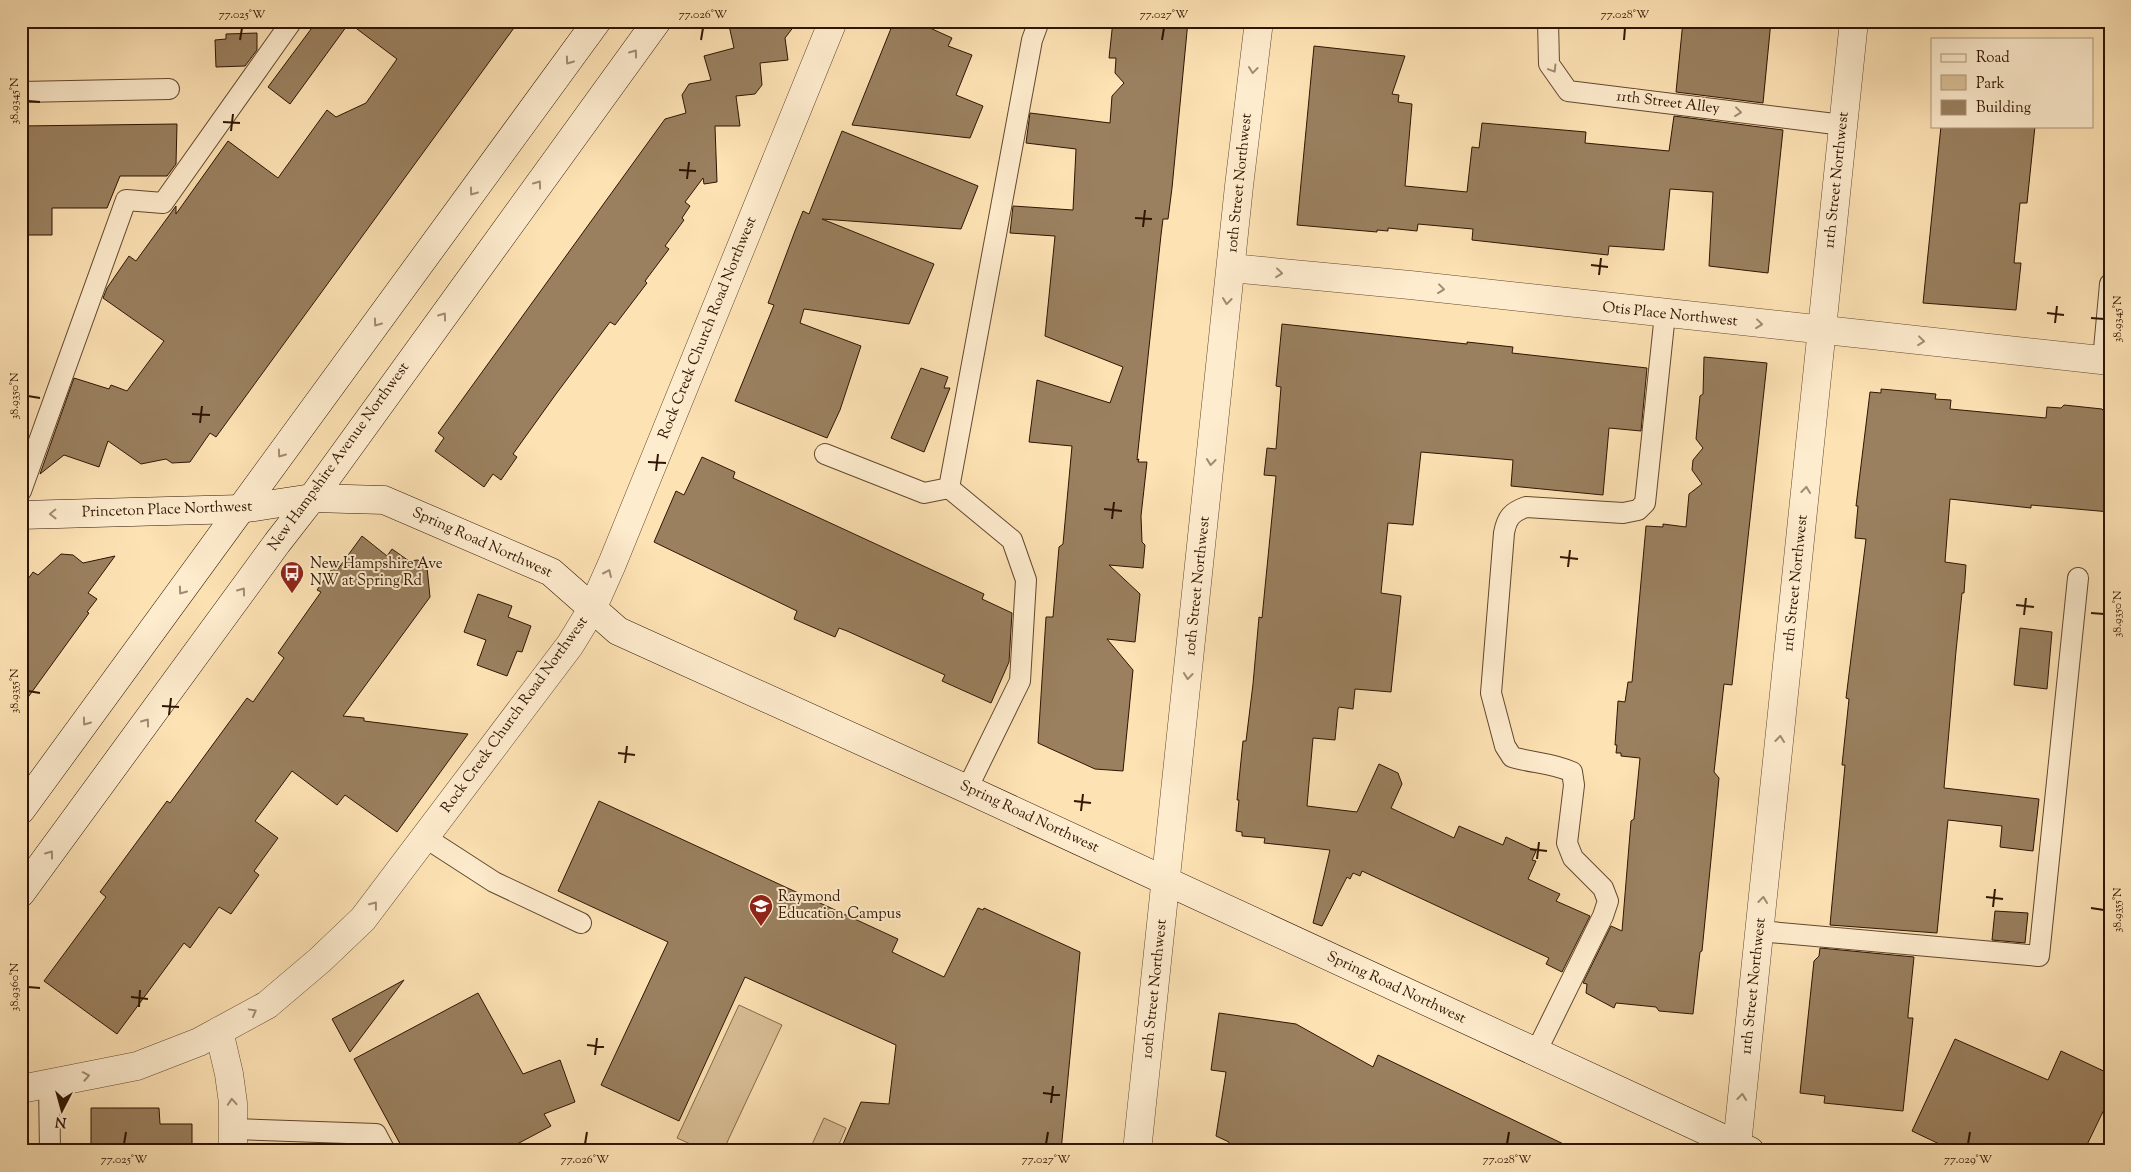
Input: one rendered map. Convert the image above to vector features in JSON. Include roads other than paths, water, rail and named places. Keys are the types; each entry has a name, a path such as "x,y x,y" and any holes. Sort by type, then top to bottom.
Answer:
{"street":[{"path":"21,810 597,21"},
{"name":"New Hampshire Avenue Northwest","path":"21,893 312,498 657,21"},
{"name":"Rock Creek Church Road Northwest","path":"21,1089 137,1066 199,1042 267,1005 355,928 426,838 570,644 592,608 627,529 833,21"},
{"name":"10th Street Northwest","path":"1137,1151 1259,21"},
{"name":"11th Street Northwest","path":"1744,1148 1760,931 1854,21"},
{"name":"Otis Place Northwest","path":"1231,268 1410,285 1665,314 2106,360"},
{"name":"Princeton Place Northwest","path":"21,515 241,509 312,498"},
{"name":"Spring Road Northwest","path":"312,498 384,500 551,572 618,631 967,789 1744,1148"},
{"path":"219,1031 229,1074 233,1103 233,1140"}],"lane":[{"path":"21,491 126,200 163,203 292,21"},
{"path":"949,488 1032,40 1039,21"},
{"name":"11th Street Alley","path":"1548,21 1549,64 1568,91 1843,125"},
{"path":"21,92 169,89"},
{"path":"2106,360 2110,284"},
{"path":"1536,1052 1603,916 1608,901 1603,888 1573,858 1567,843 1574,785 1572,772 1560,766 1526,762 1512,757 1505,746 1491,693 1504,532 1507,519 1515,511 1526,507 1623,513 1638,510 1645,503 1665,314"},
{"path":"825,454 924,494 949,488"},
{"path":"949,488 1012,540 1026,580 1020,681 967,789"},
{"path":"1760,931 2040,956 2078,578"},
{"path":"426,838 494,882 581,923"},
{"path":"49,1083 50,1151"},
{"path":"233,1140 376,1134 385,1151"}],"place":[{"name":"New Hampshire Ave NW at Spring Rd","path":"292,594"},
{"name":"Raymond Education Campus","path":"761,927"}]}
